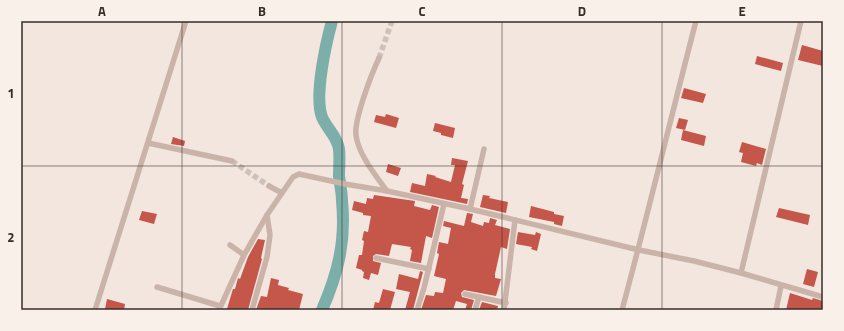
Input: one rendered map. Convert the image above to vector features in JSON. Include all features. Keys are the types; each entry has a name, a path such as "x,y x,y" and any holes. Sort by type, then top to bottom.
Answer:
{"street":[{"path":"95,310 186,21"},
{"path":"622,310 639,250 677,92 696,21"},
{"path":"741,273 801,21"},
{"path":"379,58 361,107 355,133 359,147 374,174 387,191"},
{"path":"148,143 232,161"},
{"path":"470,209 484,149"},
{"path":"157,287 219,308 244,255 282,193 293,177 299,174 470,209 741,273 781,286 823,297"},
{"path":"269,186 282,193"},
{"path":"417,310 444,204"},
{"path":"252,310 267,257 270,235 268,215"},
{"path":"504,310 506,304 515,220"},
{"path":"230,245 244,255"},
{"path":"376,258 428,269"},
{"path":"776,310 781,286"},
{"path":"465,294 506,304"},
{"path":"475,310 479,297"}],"building":[{"path":"802,45 823,51 823,66 798,60"},
{"path":"757,56 783,63 781,71 755,64"},
{"path":"684,88 706,94 703,103 681,98"},
{"path":"386,114 399,118 396,128 374,122 376,115 385,117"},
{"path":"679,118 688,120 685,130 676,128"},
{"path":"435,123 455,128 453,138 433,131"},
{"path":"683,130 706,136 704,146 681,140"},
{"path":"173,137 185,141 184,146 171,144"},
{"path":"742,142 766,149 762,165 757,163 756,166 741,162 743,153 739,152"},
{"path":"452,158 468,161 462,184 464,185 461,198 468,199 467,204 410,192 412,183 425,186 427,174 451,182 455,165 451,165"},
{"path":"388,164 401,168 398,176 386,172"},
{"path":"374,195 415,201 414,206 430,210 432,205 439,207 432,238 426,236 421,263 410,261 412,250 410,249 411,247 392,244 389,256 376,254 373,256 373,261 381,263 378,275 371,273 369,280 363,278 364,272 362,270 356,268 359,255 362,255 364,241 362,240 364,231 368,232 371,216 363,215 363,213 352,210 354,201 366,204 367,198 373,199"},
{"path":"483,195 490,196 489,198 508,202 506,213 480,207"},
{"path":"531,206 564,216 562,226 554,224 554,222 529,217"},
{"path":"779,208 810,215 808,225 776,217"},
{"path":"142,211 157,214 154,224 139,220"},
{"path":"467,213 473,214 471,222 483,226 484,222 489,223 490,218 497,220 495,225 510,229 507,249 501,247 495,274 495,278 501,279 496,296 464,290 461,293 462,297 474,300 471,310 465,310 467,304 456,301 453,310 421,310 426,295 434,296 435,292 443,293 446,279 434,276 439,254 437,253 439,242 448,244 451,228 443,226 444,221 464,226"},
{"path":"518,232 535,235 536,232 541,234 537,251 531,249 532,247 516,244"},
{"path":"258,239 265,240 262,259 248,310 228,310 227,309 233,289 235,289 238,278 240,279 248,257"},
{"path":"807,269 818,272 814,287 803,284"},
{"path":"420,271 423,272 413,310 405,310 410,292 396,289 399,274 418,279"},
{"path":"271,278 279,280 278,285 289,288 288,290 303,294 299,310 256,310 261,296 267,297"},
{"path":"383,289 395,292 390,310 373,310 375,302 379,303"},
{"path":"790,293 812,300 813,298 823,301 823,310 786,310"},
{"path":"107,299 125,304 124,310 105,309"},
{"path":"482,302 498,306 497,310 479,310"}],"waterway":[{"path":"322,310 340,257 343,230 342,198 339,176 339,149 334,136 322,117 319,96 322,69 332,21"}],"tunnel":[{"path":"379,58 392,21"},
{"path":"232,161 269,186"}]}
